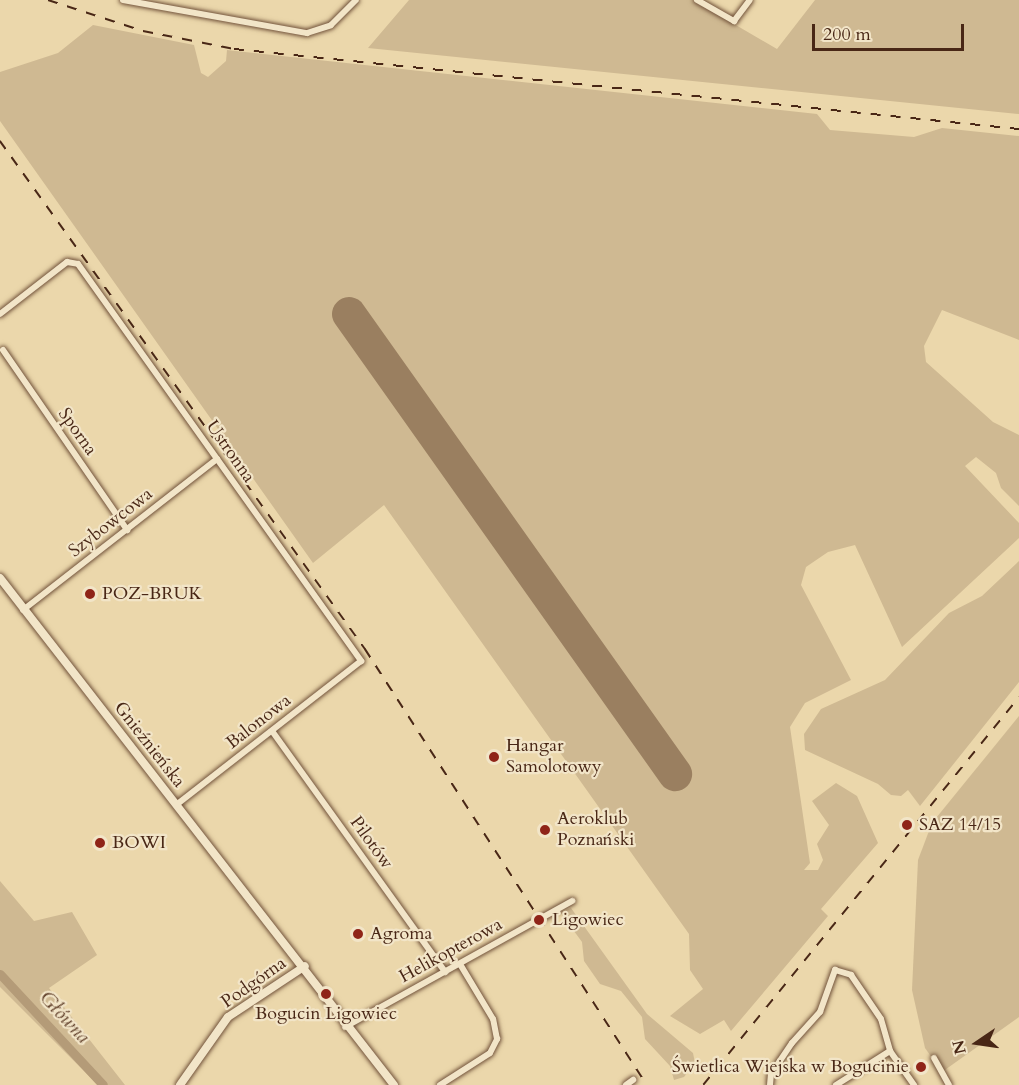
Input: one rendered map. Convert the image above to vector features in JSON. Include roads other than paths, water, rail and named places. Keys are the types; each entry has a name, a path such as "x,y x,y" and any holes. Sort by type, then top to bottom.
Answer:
{"main road":[{"name":"Gnieźnieńska","path":"0,578 394,1085"}],"street":[{"path":"123,0 154,8 307,33 331,25 356,0"},
{"path":"154,0 154,8"},
{"path":"698,0 734,21 750,0"},
{"name":"Ustronna","path":"0,314 73,261 361,662"},
{"name":"Sporna","path":"3,351 127,530"},
{"name":"Szybowcowa","path":"23,610 217,459"},
{"name":"Balonowa","path":"176,805 361,662"},
{"name":"Pilotów","path":"272,731 445,972"},
{"name":"Helikopterowa","path":"348,1026 572,901"},
{"path":"440,1085 490,1053 497,1039 492,1019 460,964"},
{"name":"Podgórna","path":"180,1085 228,1017 302,968"},
{"path":"770,1085 771,1074 792,1043 820,1012 835,970 851,975 881,1019 890,1051 915,1085"},
{"path":"836,1085 890,1051"},
{"path":"934,1058 949,1085"},
{"path":"626,1085 633,1080"}],"waterway":[{"name":"Główna","path":"0,974 103,1085"}],"railway":[{"path":"48,0 143,31 234,49 1019,129"},
{"path":"0,141 365,649 647,1085"},
{"path":"703,1085 1019,697"}],"place":[{"name":"POZ-BRUK","path":"90,594"},
{"name":"Hangar Samolotowy","path":"494,757"},
{"name":"SAZ 14/15","path":"907,825"},
{"name":"Aeroklub Poznański","path":"545,830"},
{"name":"BOWI","path":"100,843"},
{"name":"Ligowiec","path":"539,920"},
{"name":"Agroma","path":"358,934"},
{"name":"Bogucin Ligowiec","path":"326,994"},
{"name":"Świetlica Wiejska w Bogucinie","path":"921,1067"}]}
